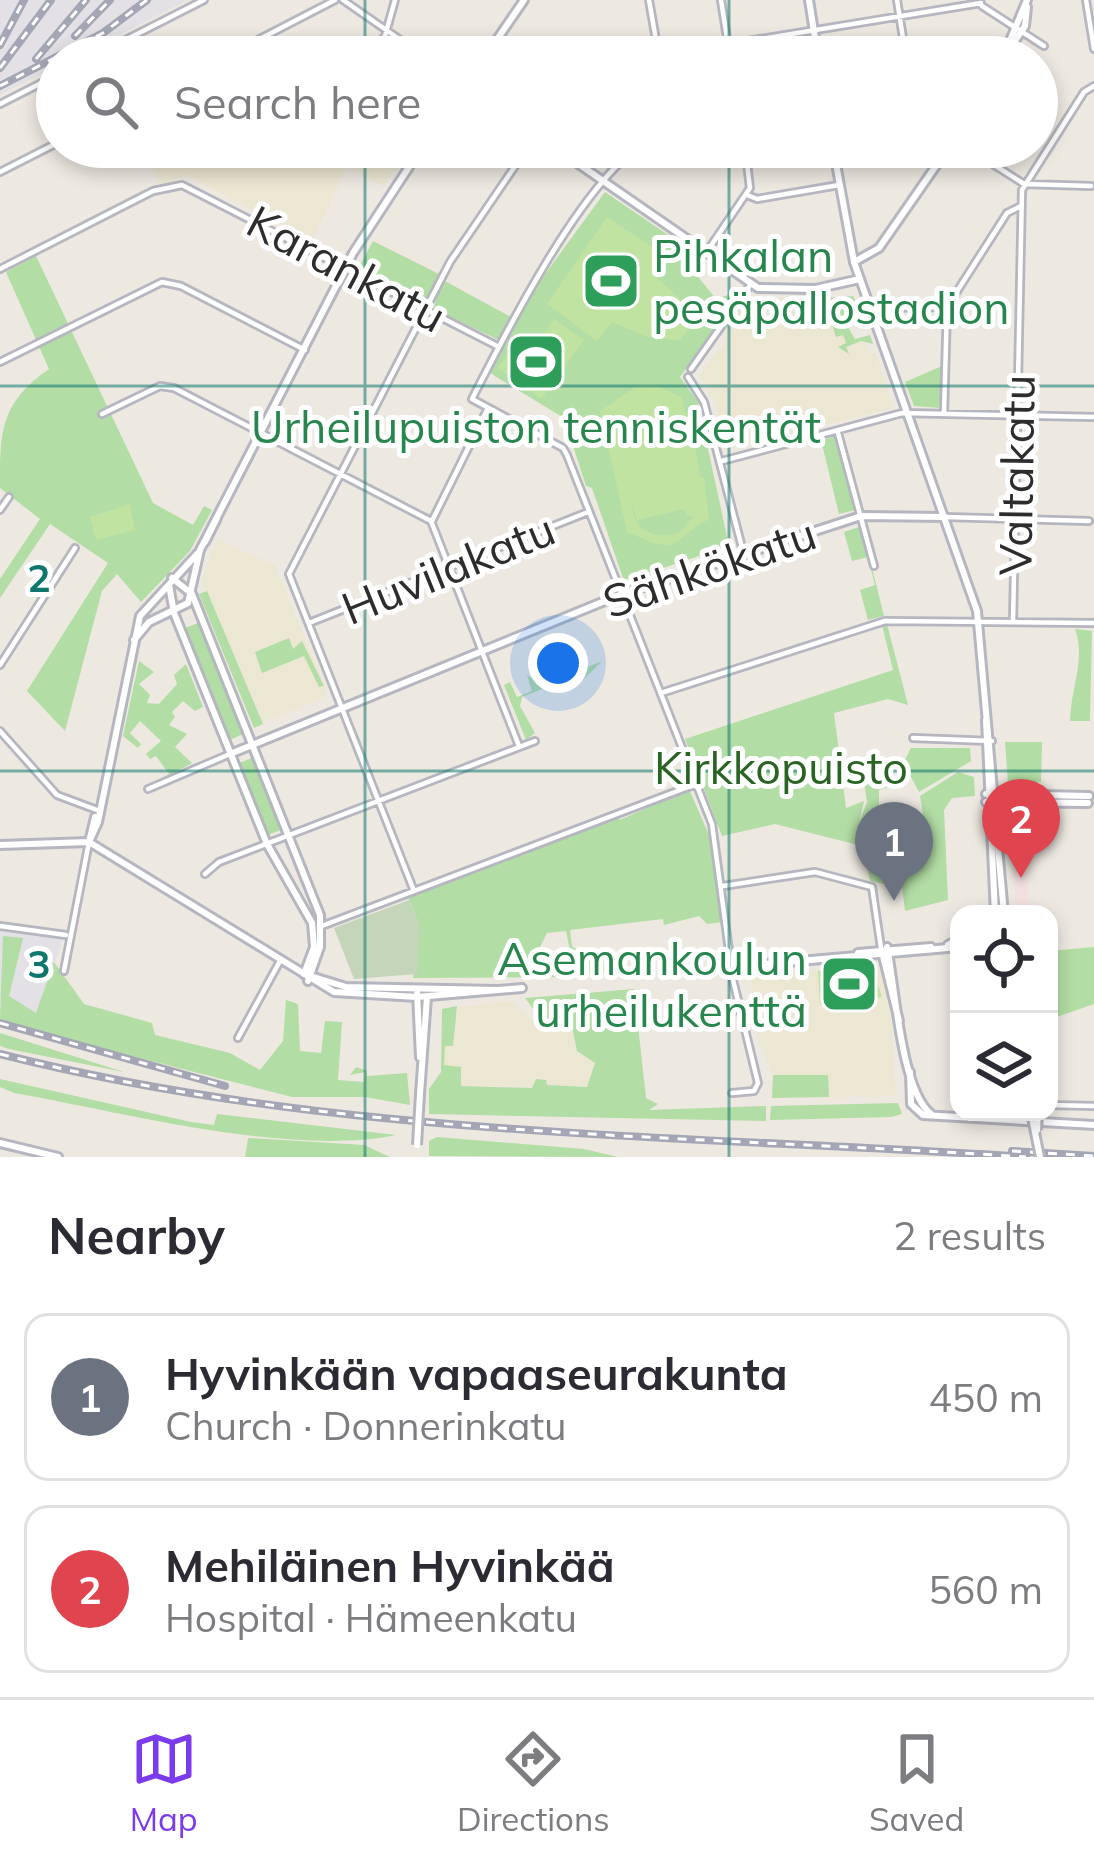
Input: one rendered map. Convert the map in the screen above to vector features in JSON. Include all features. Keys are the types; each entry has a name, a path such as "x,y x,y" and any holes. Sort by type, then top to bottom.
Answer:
{"main road":[{"path":"499,36 524,0"},
{"path":"808,0 815,36"},
{"path":"1017,36 1027,2"},
{"path":"134,640 149,622 174,613 192,594 203,546 358,249 409,168"},
{"path":"584,168 751,284 805,290 860,279"},
{"path":"836,168 854,262 945,517 976,621 998,905"},
{"path":"854,262 879,248 930,168"},
{"name":"Sähkökatu","path":"230,754 340,705 622,595 861,516 945,517"},
{"path":"88,842 145,608 203,546"},
{"path":"171,580 192,594 288,835 318,928 308,976"},
{"path":"171,580 174,613 267,844 318,928"},
{"path":"990,798 1091,800"},
{"path":"0,845 88,842 280,961 346,995 417,997 424,990"},
{"path":"731,967 950,945"},
{"path":"884,950 917,1107 934,1116 1094,1125"},
{"path":"308,976 346,987 522,988"},
{"path":"417,1157 424,990"},
{"path":"417,997 421,1061"},
{"path":"1035,1121 1040,1157"},
{"path":"0,1143 21,1153 58,1157"}],"street":[{"path":"133,36 204,0"},
{"path":"267,36 339,0 395,36"},
{"path":"382,36 395,0"},
{"path":"649,0 656,36"},
{"path":"721,0 727,36"},
{"path":"897,0 902,36"},
{"path":"1086,0 1094,50"},
{"path":"774,36 981,2 1028,36"},
{"path":"0,104 36,86"},
{"path":"1058,136 1094,86"},
{"path":"0,172 36,153"},
{"path":"414,891 290,570 426,309 469,232 513,168"},
{"path":"618,168 526,295 472,399 563,448 698,783 717,844 731,967 758,1089 732,1094"},
{"path":"706,253 747,195 749,168"},
{"path":"999,168 1024,184 1091,187"},
{"path":"1024,184 1035,168"},
{"name":"Karankatu","path":"0,269 176,184 193,187 499,347"},
{"name":"Valtakatu","path":"1013,622 1024,184"},
{"path":"747,195 757,199 839,185"},
{"path":"944,414 947,307 1004,217 1021,206"},
{"path":"0,362 162,282 181,286 305,350"},
{"path":"744,555 722,461 690,373 751,284"},
{"path":"878,308 947,307"},
{"path":"102,415 160,386 431,521 519,746"},
{"path":"431,521 488,408"},
{"path":"722,461 908,414 1094,417"},
{"path":"837,432 874,566"},
{"path":"0,510 9,496"},
{"name":"Huvilakatu","path":"308,624 588,512"},
{"name":"Sähkökatu","path":"945,517 1089,520"},
{"path":"0,665 75,548"},
{"path":"661,693 886,621 1094,623"},
{"path":"0,731 57,795 96,813"},
{"path":"913,738 988,741"},
{"path":"205,874 215,864 535,741"},
{"name":"Sähkökatu","path":"148,789 230,754"},
{"path":"318,928 698,783"},
{"path":"64,971 67,935 88,842"},
{"path":"723,886 815,872 872,887 884,950"},
{"path":"0,926 67,935"},
{"path":"238,1038 280,961"},
{"path":"1058,1105 1094,1106"}],"shaded area":[{"path":"0,0 188,0 117,36 36,36 36,77 0,95"},
{"path":"150,168 351,168 345,171 311,242 187,175 161,186"},
{"path":"351,168 396,168 383,187"},
{"path":"746,298 825,298 837,304 848,345 864,340 870,354 875,352 894,408 725,449 715,402 699,375 724,344 727,324 739,321 737,310"},
{"path":"217,539 275,566 327,691 321,699 262,722 201,581"},
{"path":"1024,844 1029,903 1037,905 1016,905 1010,846"},
{"path":"0,929 63,938 32,1031 0,1020"},
{"path":"875,965 881,969 891,1016 896,1096 772,1098 773,1076 758,1039 751,977"},
{"path":"512,1001 534,1022 550,1013 570,1016 577,1051 595,1063 587,1087 461,1086 444,1066 443,1009"}],"green space":[{"path":"605,192 674,239 674,247 716,299 743,290 680,377 698,402 729,546 624,581 564,418 490,373 529,296"},
{"name":"Pihkalan pesäpallostadion","path":"607,217 664,255 656,277 679,298 691,326 680,340 647,337 612,322 597,341 547,304"},
{"path":"373,241 441,275 428,300 420,301 359,267"},
{"path":"36,256 153,503 193,525 204,506 212,510 190,551 141,602 117,574 102,591 65,731 27,691 108,563 50,524 0,598 0,579 40,519 0,488 6,420 21,394 49,369 6,272"},
{"path":"443,280 511,317 499,340 433,309"},
{"path":"853,296 863,315 845,322 855,339 870,335 873,344 861,341 846,347 849,354 838,347 846,343 843,335 836,337 830,318 841,310 825,298"},
{"name":"Urheilupuiston tenniskentät","path":"554,319 584,340 541,399 498,368 518,339 533,349"},
{"path":"942,366 940,408 914,406 905,382"},
{"path":"638,385 658,386 682,398 686,416 690,416 700,477 704,477 709,519 666,545 627,532 600,411","holes":["632,503 637,520 684,509 686,516 694,516 679,533 661,536 640,526 636,520 633,512"]},
{"path":"836,436 855,510 839,514 821,440"},
{"path":"130,504 135,530 96,540 90,517"},
{"path":"862,528 884,616 868,620 860,590 875,585 868,557 852,561 844,532"},
{"path":"207,591 263,724 254,728 199,594"},
{"path":"198,623 243,734 230,740 185,628"},
{"name":"Kirkkopuisto","path":"887,624 908,705 888,699 834,713 846,808 864,801 859,823 867,802 864,782 888,778 892,786 879,790 879,805 871,810 881,832 917,812 923,815 920,796 958,772 974,777 975,796 952,798 944,810 948,900 905,911 902,888 870,881 862,846 775,824 722,836 685,739 893,670 882,625"},
{"path":"1075,629 1092,631 1090,721 1070,721 1079,662"},
{"path":"289,638 293,649 302,641 324,686 319,687 304,656 262,673 255,652"},
{"path":"139,661 154,672 139,684 150,695 147,703 159,704 177,684 174,675 186,664 203,707 195,711 183,701 172,712 175,717 169,725 187,734 175,747 192,763 164,778 169,774 156,756 150,759 146,754 161,741 140,721 130,733 141,744 138,748 123,736"},
{"path":"602,661 579,684 575,676 522,697 520,706 535,733 526,740 504,685 510,682 517,697 532,691 527,675 544,685"},
{"path":"1005,742 1042,742 1041,782 1008,783"},
{"path":"911,748 970,748 971,761 919,792 911,777 898,773"},
{"path":"252,758 281,830 268,835 239,763"},
{"path":"689,789 709,835 723,922 707,924 699,916 664,925 663,919 570,930 572,946 590,959 603,951 605,973 575,976 566,931 547,933 539,949 556,967 567,955 569,977 413,978 419,925 408,897 618,816 620,820"},
{"path":"409,900 419,925 417,974 354,979 334,928"},
{"path":"3,936 23,938 9,996 36,1013 54,962 84,1004 152,1023 155,1035 230,1053 260,1070 283,1041 286,1000 298,1004 300,1051 321,1053 325,1021 342,1022 338,1080 364,1082 365,1072 350,1075 356,1067 367,1071 367,1076 407,1073 410,1105 365,1097 292,1097 14,1026 0,1020"},
{"path":"1094,947 1094,1004 1058,1017 1058,1013 1058,950"},
{"name":"Asemankoulun urheilukenttä","path":"872,967 882,997 820,1004 818,971"},
{"path":"634,989 646,1098 658,1104 649,1110 766,1106 766,1121 429,1114 429,1089 441,1072 442,1009 457,1006 453,1046 445,1046 444,1065 461,1067 461,1086 532,1088 536,1079 546,1080 547,1085 587,1087 595,1063 577,1051 570,1016 551,1013 549,1020 541,1019 525,998"},
{"path":"0,1033 124,1072 9,1049 0,1046"},
{"path":"773,1075 828,1075 829,1097 772,1098"},
{"path":"0,1079 191,1122 214,1125 217,1114 396,1135 307,1140 206,1129 14,1093 0,1087"},
{"path":"898,1103 902,1114 891,1117 770,1120 771,1106"},
{"path":"437,1137 584,1149 618,1157 429,1156 429,1141"},
{"path":"248,1138 364,1145 390,1157 245,1157"}],"railway":[{"path":"0,45 24,0"},
{"path":"0,68 51,0"},
{"path":"55,36 86,0"},
{"path":"75,36 110,0"},
{"path":"97,36 147,0"},
{"path":"0,86 36,67"},
{"path":"0,1023 225,1086"},
{"path":"0,1054 126,1082 382,1118 1026,1157"},
{"path":"1012,1151 1094,1156"}],"place":[{"name":"Pihkalan pesäpallostadion","path":"611,281"},
{"name":"Urheilupuiston tenniskentät","path":"536,362"},
{"name":"Mehiläinen Hyvinkää","path":"1021,878"},
{"name":"Hyvinkään vapaaseurakunta","path":"894,901"},
{"name":"Asemankoulun urheilukenttä","path":"849,984"}]}
